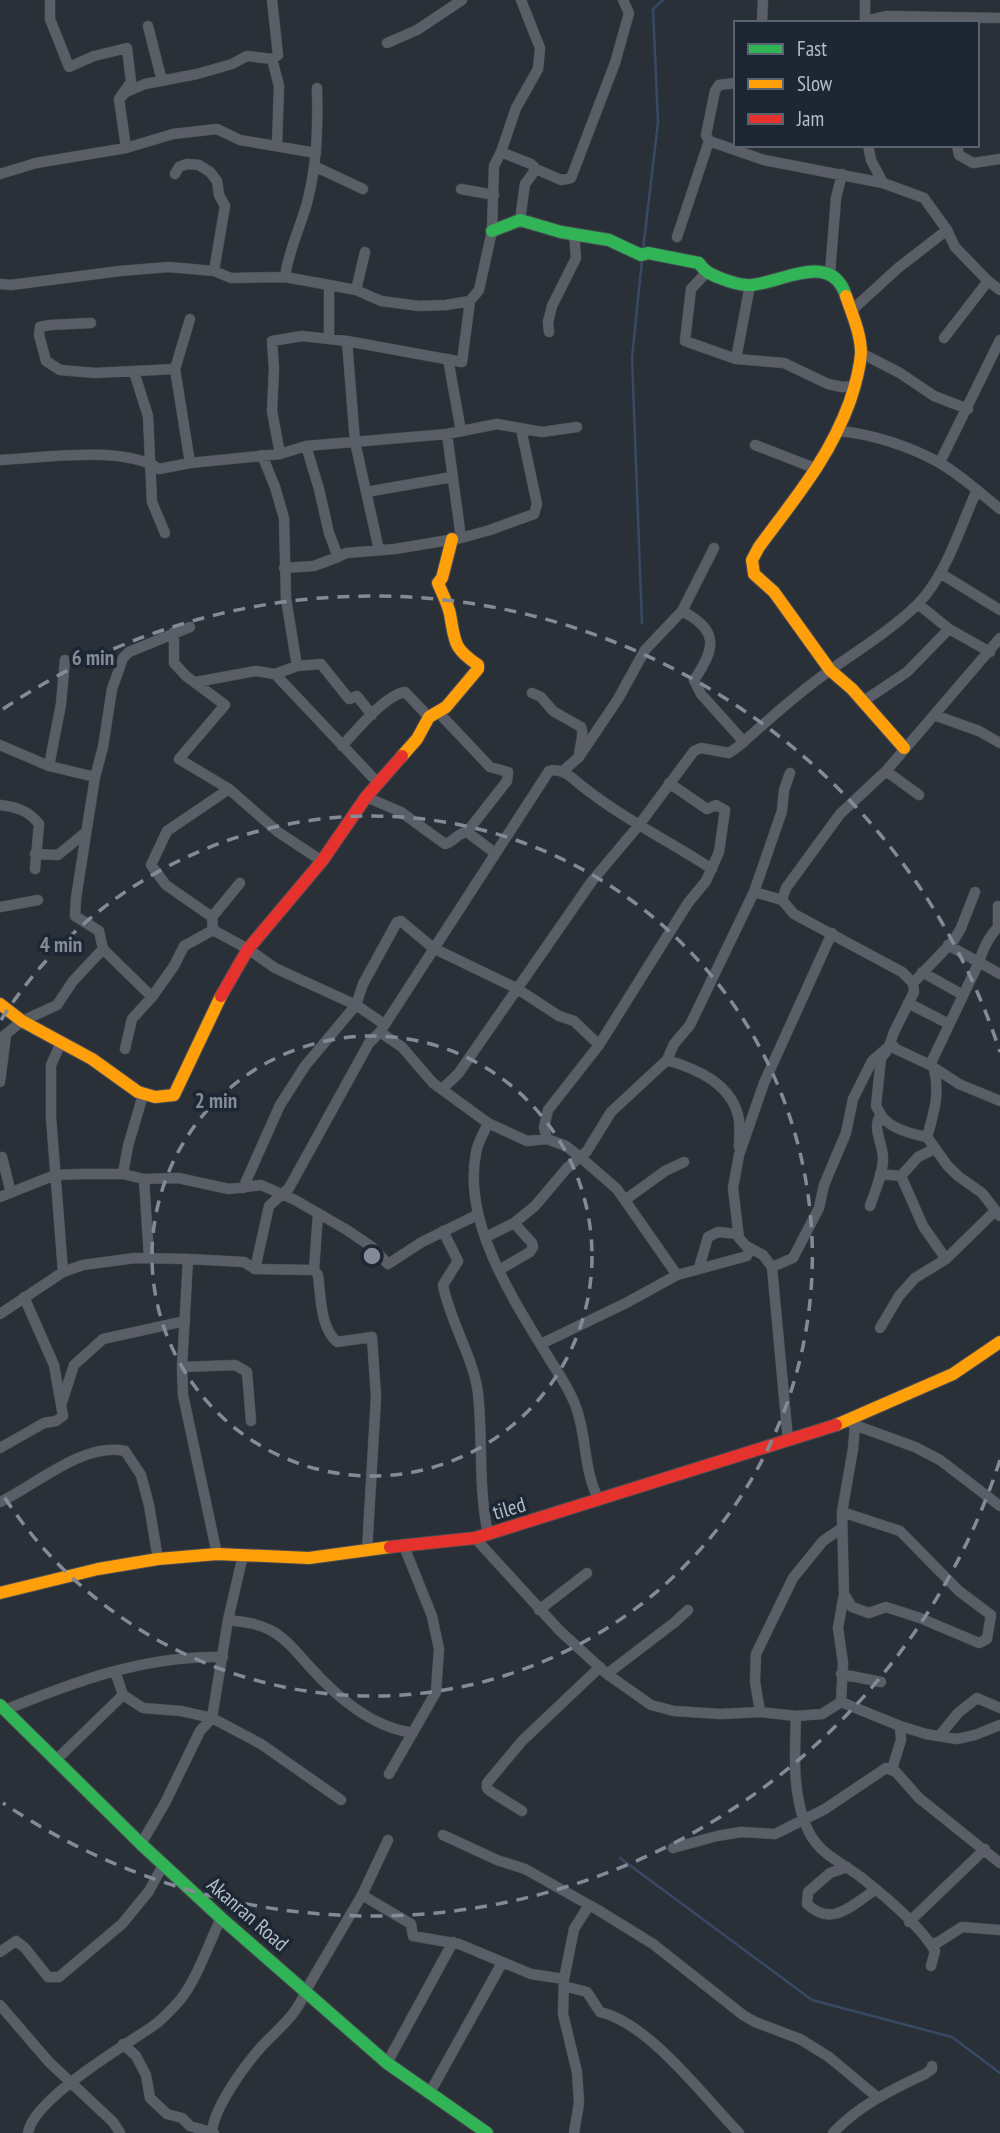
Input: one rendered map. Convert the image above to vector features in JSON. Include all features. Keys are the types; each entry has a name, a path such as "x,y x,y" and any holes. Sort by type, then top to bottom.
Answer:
{"street":[{"path":"50,0 50,19 69,67 94,56 127,48 131,82 119,99 126,148"},
{"path":"119,99 126,92 145,84 221,67 247,56 272,59 278,55 272,0"},
{"path":"387,43 417,30 462,0"},
{"path":"280,454 272,411 272,341 302,336 347,341 462,362 470,301 479,290 492,231 494,166 516,108 538,69 540,48 521,0"},
{"path":"501,152 561,180 572,178 626,26 629,13 622,0"},
{"path":"762,21 764,0"},
{"path":"865,0 865,21"},
{"path":"868,21 886,16 1000,18"},
{"path":"148,26 162,81"},
{"path":"272,59 279,86 277,146"},
{"path":"734,83 719,85 715,91 706,135 709,141 764,160 883,183 924,198 947,230 955,247 1000,290"},
{"path":"285,277 287,260 297,239 316,167 317,88"},
{"path":"0,174 36,163 126,148 173,134 217,129 240,140 316,153"},
{"path":"677,237 709,141"},
{"path":"869,147 883,183"},
{"path":"957,147 959,155 973,163 1000,159"},
{"path":"176,174 179,167 187,164 200,165 217,181 219,195 225,206 214,271"},
{"path":"316,167 363,189"},
{"path":"520,220 525,184 536,169"},
{"path":"830,273 836,198 842,174"},
{"path":"461,189 494,195"},
{"path":"492,231 520,220 609,240 641,255 648,253 699,263 706,273 734,283 750,285 777,277 816,271 830,273 842,283 858,332 861,353 855,386 839,431 817,468 759,547 751,560 751,567 754,574 774,592 830,670 904,748"},
{"path":"851,311 898,268 947,230"},
{"path":"550,332 548,322 552,306 576,258 574,233"},
{"path":"356,290 365,252"},
{"path":"0,284 169,267 214,271 231,278 285,277 356,290 381,301 419,306 470,301"},
{"path":"706,273 691,289 685,341 736,359 783,363 828,384 855,386"},
{"path":"944,338 988,281"},
{"path":"329,285 329,339"},
{"path":"736,359 750,285"},
{"path":"190,319 175,369 190,463"},
{"path":"91,323 40,327 39,335 46,361 60,370 95,373 175,369"},
{"path":"940,463 1000,340"},
{"path":"347,341 355,442 379,550"},
{"path":"861,353 900,373 934,396 968,409"},
{"path":"448,359 461,430"},
{"path":"134,372 148,416 152,502 165,533"},
{"path":"0,460 104,454 149,462 159,469 190,463 203,464 280,454 306,446 447,435 497,424 542,432 577,427"},
{"path":"284,568 314,566 346,553 457,539 534,514 537,504 521,429"},
{"path":"839,431 855,432 908,448 940,463 1000,509"},
{"path":"0,1004 22,1021 63,1042 144,1095 174,1095 201,1044 220,998 248,949 322,861 366,797 433,715 452,702 479,667 463,657 457,649 449,623 450,617 438,583 457,539 447,435"},
{"path":"755,445 817,468"},
{"path":"306,446 338,558"},
{"path":"261,455 275,487 284,518 284,568 290,634 297,666"},
{"path":"366,492 452,477"},
{"path":"442,1089 458,1073 592,881 639,825 694,751 701,748 729,752 744,742 789,700 873,643 918,604 940,573 977,491"},
{"path":"563,771 579,757 618,699 645,650 682,611 714,548"},
{"path":"940,573 1000,610"},
{"path":"918,604 949,629 990,652"},
{"path":"682,611 702,623 711,646 706,662 694,680 701,694 744,742"},
{"path":"152,997 103,949 99,931 75,916 94,777 103,747 112,689 123,658 129,652 190,627"},
{"path":"862,702 907,672 949,629"},
{"path":"174,632 174,663 186,676 225,705 179,759 229,789 278,832 322,861"},
{"path":"782,900 786,888 840,814 887,771 1000,638"},
{"path":"48,766 61,704 65,660"},
{"path":"196,682 256,671 275,674 297,666 321,664 349,699 357,696 372,715"},
{"path":"275,674 378,783"},
{"path":"342,746 372,715 399,693 404,692 490,767 509,772 507,781 467,832 460,833 445,844 401,812 366,797"},
{"path":"532,693 541,697 553,711 581,727 583,733 579,757"},
{"path":"934,715 979,731 1000,743"},
{"path":"0,746 48,766 94,777"},
{"path":"256,1269 269,1206 285,1191 369,1043 382,1028 549,771 563,771 639,825 712,869"},
{"path":"887,771 919,795"},
{"path":"463,1222 485,1233 514,1223 535,1206 579,1156 587,1151 611,1112 667,1060 674,1044 690,1025 754,892 782,811 784,789 790,773"},
{"path":"545,1134 548,1110 599,1045 659,947 706,881 719,852 725,810 716,805 707,809 669,783"},
{"path":"212,917 166,886 151,865 167,831 229,789"},
{"path":"0,805 18,807 39,824 35,869"},
{"path":"35,854 58,855 86,831"},
{"path":"467,832 495,853"},
{"path":"213,930 212,917 240,883"},
{"path":"754,892 782,900 794,914 902,972 913,983 914,992 890,1046 881,1058 876,1106 886,1123 927,1137"},
{"path":"913,983 961,928 975,892"},
{"path":"0,907 38,900"},
{"path":"880,1328 899,1296 915,1278 946,1259 998,1213 982,1193 958,1176 927,1137 938,1085 932,1067 989,936 998,927 998,906"},
{"path":"243,1188 286,1096 305,1066 356,1005 363,984 397,922 401,921 433,948 516,988 559,1016 574,1021 599,1045"},
{"path":"213,930 275,968 356,1005 402,1047 433,1083 488,1123 527,1141 545,1134"},
{"path":"125,1049 132,1019 152,997 184,946 213,930"},
{"path":"788,1440 772,1267 763,1255 739,1238 733,1188 739,1155 764,1083 832,933"},
{"path":"948,945 1000,974"},
{"path":"0,1082 3,1037 22,1021 57,1005 73,981 103,949"},
{"path":"922,972 963,995"},
{"path":"908,1003 949,1024"},
{"path":"63,1042 51,1065 55,1175 63,1272"},
{"path":"890,1046 959,1084 1000,1101"},
{"path":"772,1267 793,1258 819,1208 824,1185 846,1133 853,1099 872,1061 890,1046"},
{"path":"667,1060 703,1074 723,1087 739,1120 739,1155"},
{"path":"123,1174 128,1146 144,1095"},
{"path":"870,1206 883,1158 877,1127 877,1119 881,1115"},
{"path":"488,1123 476,1151 474,1199 477,1215 499,1270 575,1405 583,1433 588,1474 599,1500"},
{"path":"545,1134 566,1146 617,1189 677,1275"},
{"path":"901,1176 919,1157 934,1149"},
{"path":"2,1157 11,1194"},
{"path":"625,1200 666,1171 684,1162"},
{"path":"0,1197 55,1175 123,1174 144,1179 178,1178 229,1189 261,1185 285,1191 295,1200 372,1247 388,1264 422,1241 477,1215"},
{"path":"880,1174 901,1176"},
{"path":"901,1176 923,1226 946,1259"},
{"path":"144,1179 149,1258"},
{"path":"318,1213 314,1270 318,1275 325,1326 337,1342 372,1338 376,1397 367,1551"},
{"path":"499,1270 530,1252 533,1247 514,1223"},
{"path":"443,1231 458,1261 443,1285 446,1300 478,1392 482,1536 539,1610 604,1670 651,1705 674,1711 720,1714 760,1712 796,1716 822,1714 841,1702"},
{"path":"699,1268 708,1237 718,1232 738,1234"},
{"path":"541,1344 677,1275 747,1256 750,1248"},
{"path":"244,1262 259,1254"},
{"path":"0,1314 63,1272 83,1265 149,1258 244,1262 256,1269 314,1270"},
{"path":"188,1259 183,1395 218,1554"},
{"path":"0,1448 62,1416 54,1365 24,1297"},
{"path":"62,1403 74,1365 103,1339 185,1321"},
{"name":"tiled","path":"0,1593 99,1569 158,1559 218,1554 309,1558 482,1536 788,1440 851,1424 953,1374 1000,1342"},
{"path":"182,1367 242,1367 247,1373 251,1421"},
{"path":"841,1702 843,1663 838,1628 844,1594 842,1512 853,1449 851,1424 915,1447 940,1460 1000,1506"},
{"path":"0,1502 75,1459 103,1451 125,1451 141,1475 158,1559"},
{"path":"842,1512 900,1531 959,1591 991,1615 987,1639 979,1643 887,1607 869,1613 852,1608 844,1594"},
{"path":"760,1712 755,1681 756,1654 793,1578 824,1541 842,1528"},
{"path":"389,1774 436,1692 439,1649 432,1616 403,1544"},
{"path":"141,1844 165,1803 200,1731 212,1718 228,1620 243,1555"},
{"path":"539,1610 587,1573"},
{"path":"522,1811 490,1791 487,1783 522,1741 604,1670 676,1622 688,1610"},
{"path":"228,1620 271,1630 281,1637 334,1694 366,1716 413,1733"},
{"path":"2,1707 72,1683 166,1659 189,1656 223,1657"},
{"path":"115,1671 123,1695 144,1708 212,1718 261,1744 341,1800"},
{"path":"841,1674 881,1682"},
{"path":"56,1760 123,1695"},
{"path":"940,1735 957,1713 977,1698 1000,1708"},
{"path":"841,1702 900,1726 957,1739 1000,1725"},
{"name":"Akanran Road","path":"2,1707 141,1844 221,1918 387,2063 487,2133"},
{"path":"796,1716 795,1769 804,1821 825,1854 884,1895 930,1943 934,1951 931,1966"},
{"path":"892,1769 901,1740 900,1726"},
{"path":"673,1848 741,1832 775,1834 804,1821 881,1770 892,1769"},
{"path":"892,1769 919,1798 1000,1863"},
{"path":"443,1835 525,1870 589,1905 653,1944 743,2015 800,2039 829,2057 877,2097"},
{"path":"123,2043 136,2056 146,2075 150,2098 167,2114 182,2118 190,2126 213,2132 220,2109 242,2073 261,2047 300,2007 306,1990 362,1895 388,1840"},
{"path":"909,1922 985,1849"},
{"path":"0,1952 16,1941 25,1948 48,1978 59,1976 122,1924 149,1891 163,1865"},
{"path":"847,1867 830,1873 808,1892 807,1904 814,1911 824,1916 834,1916 875,1890"},
{"path":"362,1895 411,1924 413,1936 453,1942 531,1974 564,1982 587,1993 600,2012 613,2015 621,2023 640,2030 655,2043 739,2133"},
{"path":"574,2133 579,2092 565,2026 564,1982 574,1929 589,1905"},
{"path":"28,2133 32,2119 71,2082 123,2043 155,2025 182,1997 221,1918"},
{"path":"930,1943 937,1943 962,1927 1000,1930"},
{"path":"387,2063 453,1942"},
{"path":"429,2094 502,1962"},
{"path":"0,2005 49,2062 113,2122 120,2133"},
{"path":"833,2133 846,2119 877,2097 925,2074 932,2066"}],"waterway":[{"path":"643,250 658,122 653,9 663,0"},
{"path":"642,260 632,358 642,623"},
{"path":"620,1858 812,2000 952,2037 1000,2073"}],"traffic: fast":[{"path":"492,231 520,220 561,232 609,240 641,255 648,253 699,263 711,274 744,285 806,272 819,272 830,275 839,282 846,296"},
{"path":"0,1705 141,1844 221,1918 387,2063 487,2133"}],"traffic: slow":[{"path":"846,296 861,346 860,365 850,401 821,460 752,560 754,574 774,592 830,670 852,689 904,748"},
{"path":"402,756 417,739 429,717 446,707 478,669 478,665 456,644 449,610 438,583 442,578 452,539"},
{"path":"0,1004 22,1021 92,1059 138,1092 155,1097 174,1095 221,996"},
{"path":"836,1425 953,1374 1000,1342"},
{"path":"0,1593 98,1569 158,1559 217,1554 309,1558 390,1547"}],"traffic: jam":[{"path":"221,996 248,949 322,861 366,797 402,756"},
{"path":"390,1547 475,1538 836,1425"}]}
